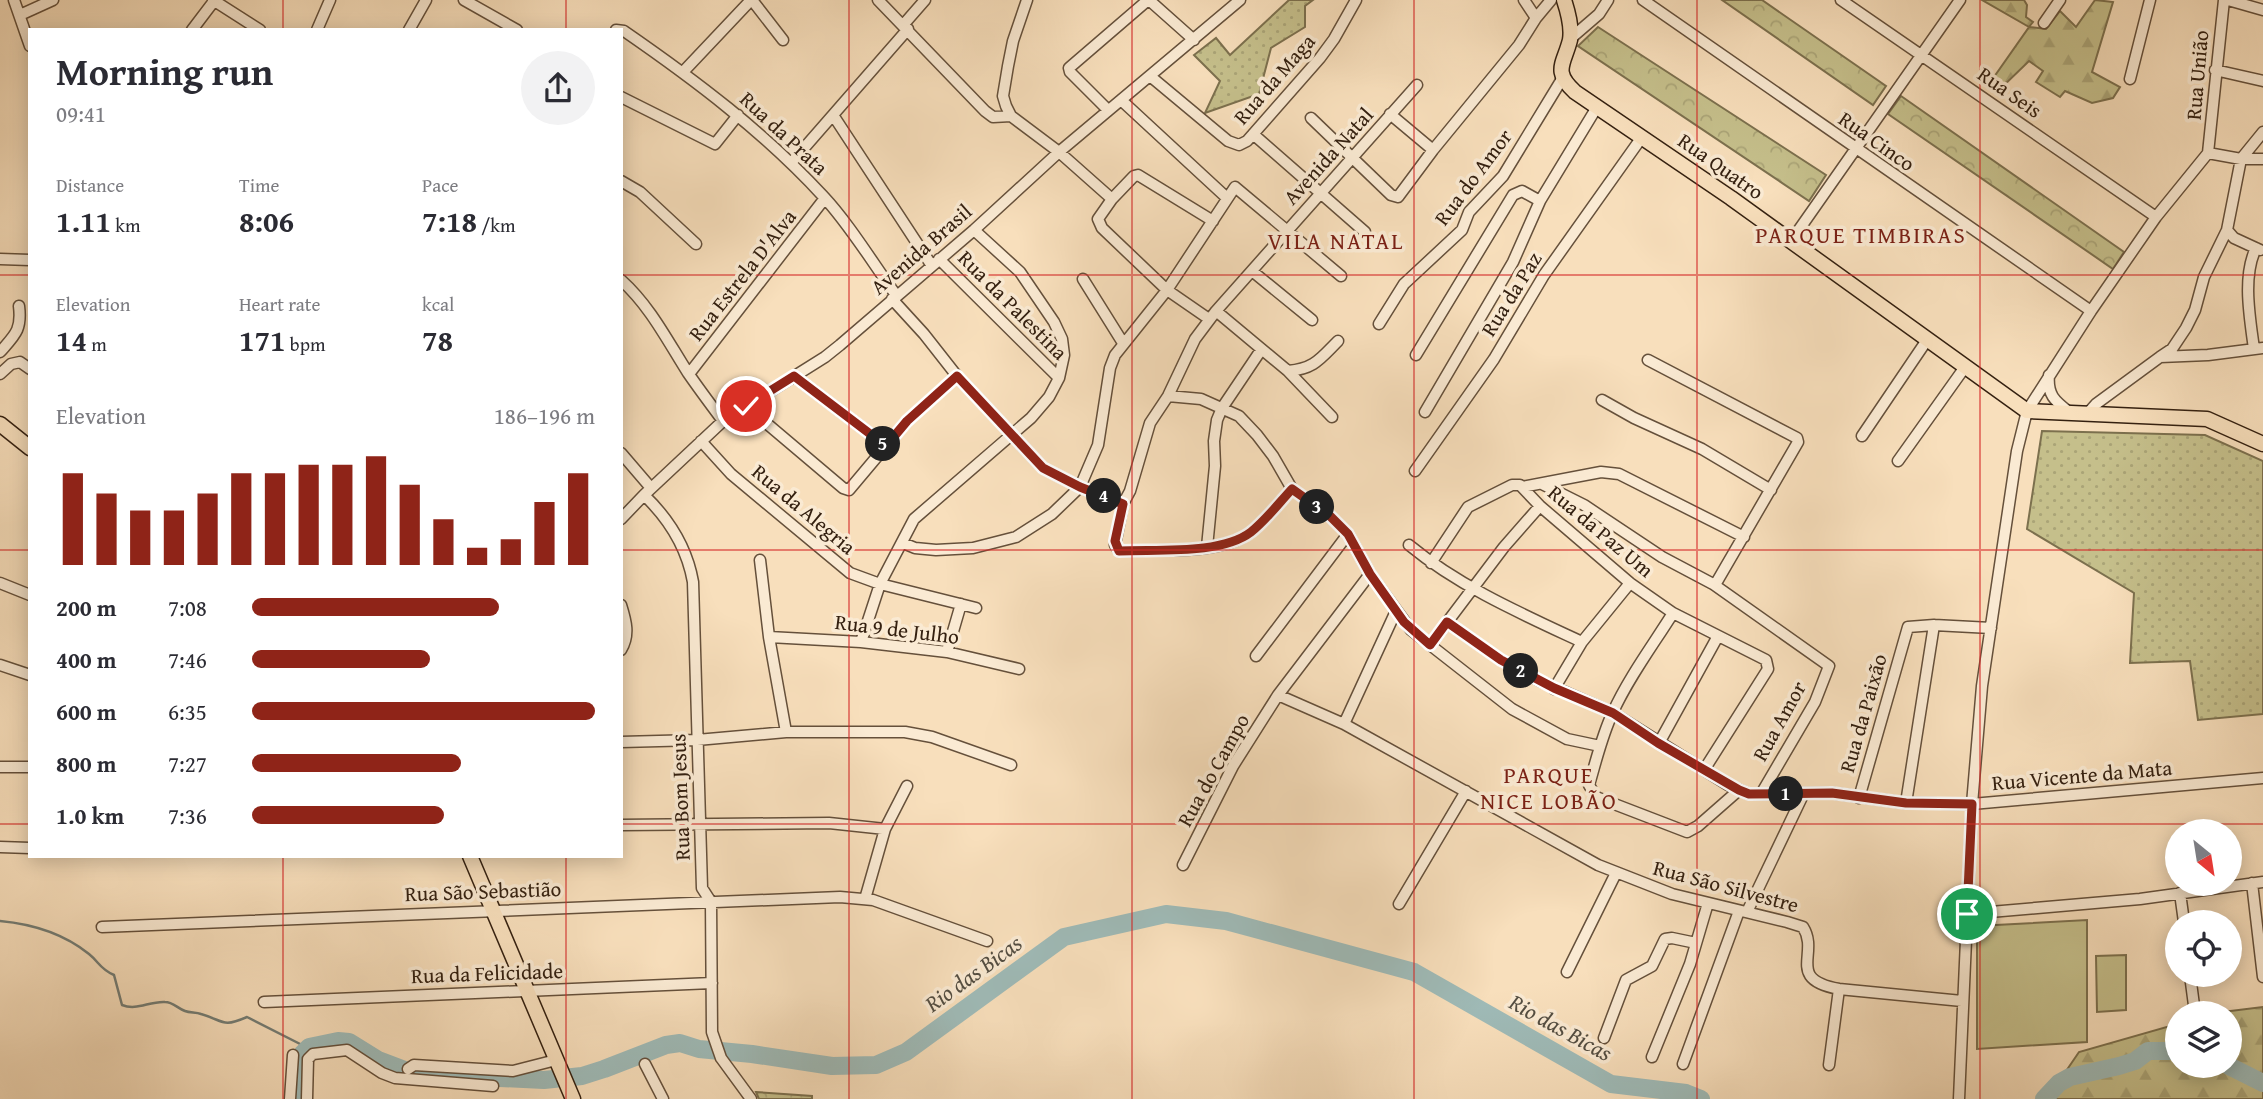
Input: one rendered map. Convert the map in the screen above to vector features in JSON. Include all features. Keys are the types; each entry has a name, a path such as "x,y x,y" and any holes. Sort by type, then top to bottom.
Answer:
{"main road":[{"path":"1562,79 1562,60 1570,39 1564,0"},
{"name":"Rua Quatro","path":"1562,79 1575,92 1642,137 1686,175 1791,242 2026,411"},
{"path":"2026,411 2207,419 2263,442"},
{"path":"0,424 28,446"},
{"path":"471,858 569,1095"}],"street":[{"path":"14,0 28,40"},
{"path":"20,15 53,0"},
{"path":"193,28 213,0 257,28"},
{"path":"318,28 330,0"},
{"path":"410,28 426,0"},
{"path":"464,0 513,28"},
{"path":"683,72 751,0 783,40"},
{"path":"878,0 985,111 993,117 1011,116"},
{"path":"791,163 833,116 925,0"},
{"path":"1027,0 1013,41 1003,96 1011,116 1059,152 1112,199"},
{"path":"1108,110 1069,68 1148,0 1194,40"},
{"name":"Avenida Brasil","path":"623,517 723,421 825,358 974,230 1059,152 1240,0"},
{"name":"Rua da Maga","path":"1150,76 1228,141 1239,145 1253,134 1320,58 1356,0"},
{"path":"1524,0 1536,19"},
{"path":"1311,118 1394,198 1402,194 1433,150 1519,46 1551,0"},
{"path":"1570,39 1599,14 1608,0"},
{"name":"Rua Cinco","path":"1643,0 2091,311"},
{"name":"Rua Seis","path":"1842,0 2157,217"},
{"path":"1791,242 1960,0"},
{"path":"2045,23 2060,0"},
{"path":"2130,79 2150,0"},
{"path":"2226,0 2263,10"},
{"name":"Rua União","path":"2208,153 2215,70 2226,0"},
{"name":"Rua da Prata","path":"623,31 683,72 738,115 825,198 894,297 957,376 1043,468 1080,487 1123,504"},
{"path":"2215,70 2263,81"},
{"name":"Rua do Amor","path":"1379,324 1404,284 1462,230 1469,212 1503,176 1562,79"},
{"name":"Avenida Natal","path":"1207,547 1119,551 1115,541 1123,504 1130,491 1150,424 1212,315 1417,85"},
{"path":"623,98 715,144 738,115"},
{"path":"1121,100 1227,198"},
{"path":"1424,412 1513,262 1540,201 1597,107"},
{"name":"Avenida Natal","path":"1390,114 1433,150"},
{"name":"Rua da Palestina","path":"833,116 935,263 1059,378"},
{"path":"2088,413 2096,404 2172,349 2186,328 2204,277 2227,230 2241,159 2263,132"},
{"path":"1253,134 1365,232"},
{"name":"Rua da Paz","path":"1415,471 1494,359 1544,275 1642,137"},
{"path":"1959,1099 1972,804 1982,686 2017,451 2026,411 2157,217 2208,153 2241,159 2263,159"},
{"path":"1213,221 1138,176 1133,176 1100,214 1099,224 1167,290 1212,315 1261,350 1288,371 1332,417"},
{"path":"623,182 640,192 696,244"},
{"path":"903,544 936,550 973,548 1016,537 1052,514 1080,487 1098,445 1110,368 1123,343 1167,290 1235,187 1341,276"},
{"path":"1416,355 1513,195 1522,191 1540,201"},
{"name":"Rua Estrela D'Alva","path":"689,374 825,198"},
{"path":"861,642 880,584 918,514 1031,418 1049,397 1059,378 1064,355 1062,339 1054,322 1020,272 974,230"},
{"path":"2160,357 2258,349 2249,279 2251,260 2260,250 2234,238 2227,230"},
{"path":"0,259 28,260"},
{"path":"1252,271 1312,320"},
{"path":"1083,279 1123,343"},
{"path":"623,282 652,315 723,421"},
{"path":"0,352 18,332 19,306"},
{"path":"1862,436 1927,340"},
{"path":"1288,371 1305,370 1314,365 1338,341"},
{"path":"1261,350 1222,408 1217,420 1207,547 1236,541 1252,531 1292,489"},
{"path":"1542,484 1584,505 1662,557 1715,585 1797,446 1797,438 1648,360"},
{"path":"0,374 11,364 20,362 28,368"},
{"path":"1898,461 1965,367"},
{"path":"2049,374 2050,396 2069,412"},
{"path":"794,376 886,446"},
{"path":"746,406 843,488 852,489 907,421 957,376"},
{"path":"1168,396 1201,399 1239,416 1257,435 1292,489 1330,516 1348,534 1370,574 1411,630 1512,709 1567,739 1600,746"},
{"path":"1601,400 1702,449 1771,490"},
{"name":"Rua da Alegria","path":"701,441 731,474 850,573 880,584 976,608"},
{"name":"Rua Bom Jesus","path":"623,456 678,537 692,573 702,888 711,901 712,1023 721,1058 751,1099"},
{"path":"1522,487 1601,472 1619,474 1744,537"},
{"name":"Rua da Paz Um","path":"1431,563 1468,507 1517,484 1630,583 1673,613 1762,657 1768,662 1768,669 1704,770"},
{"path":"1430,645 1540,506"},
{"path":"1256,656 1348,534"},
{"path":"1409,545 1431,563 1473,588 1581,642"},
{"path":"760,560 769,637 786,732"},
{"name":"Rua do Campo","path":"1183,865 1233,766 1278,695 1370,574"},
{"path":"0,583 28,594"},
{"path":"1554,688 1581,642 1630,583"},
{"name":"Rua Amor","path":"1715,585 1829,666 1815,702 1761,794"},
{"path":"947,652 961,604"},
{"path":"1278,695 1344,724 1396,611"},
{"path":"623,612 627,626 623,646"},
{"path":"1673,613 1613,713 1589,786 1593,794 1687,832 1698,826 1739,790"},
{"name":"Rua Vicente da Mata","path":"1447,622 1501,660 1554,688 1613,713 1658,743 1739,790 1761,794 1832,793 1906,803 1972,804 2263,778"},
{"path":"1906,803 1934,625 1991,628"},
{"name":"Rua da Paixão","path":"1859,797 1909,626 1934,625"},
{"path":"1658,743 1718,636"},
{"name":"Rua 9 de Julho","path":"769,637 861,642 947,652 1019,669"},
{"path":"0,664 28,675"},
{"name":"Rua São Silvestre","path":"1344,724 1598,865 1654,889 1803,928 1807,934 1807,966 1810,976 1823,985 1839,989 1962,1001"},
{"path":"623,742 697,740 786,732 905,732 932,737 1011,765"},
{"path":"0,767 28,767"},
{"path":"865,899 885,829 907,786"},
{"path":"1399,904 1465,791"},
{"path":"1683,1064 1743,911 1803,795"},
{"path":"623,825 699,822 829,823 885,829"},
{"path":"0,847 28,848"},
{"path":"1567,972 1616,873"},
{"path":"2257,883 2263,977"},
{"path":"1967,914 2165,894"},
{"name":"Rua São Sebastião","path":"102,926 839,897 881,902 987,941"},
{"path":"1652,1056 1696,943 1708,903"},
{"path":"1604,1038 1626,980 1652,966 1665,939 1696,943"},
{"name":"Rua da Felicidade","path":"264,1002 712,983"},
{"path":"1829,1065 1839,989"},
{"path":"307,1099 308,1059 313,1054 347,1050 382,1073 493,1086"},
{"path":"290,1099 293,1055"},
{"path":"407,1075 417,1065 513,1071 557,1064"},
{"path":"645,1064 663,1099"}],"green space":[{"path":"1289,0 1313,0 1305,6 1305,27 1271,48 1259,94 1205,113 1220,81 1194,55 1216,38 1230,55"},
{"path":"1722,0 1762,0 1886,86 1873,105"},
{"path":"1982,0 2024,0 2027,5 2026,17 2033,22 2029,27"},
{"path":"2095,0 2113,2 2092,72 2120,87 2113,98 2092,103 2065,91 2060,97 2036,82 2043,71 2029,61 1996,93 1987,87 2029,27 2046,29 2060,11 2076,27"},
{"path":"1598,27 1826,175 1809,201 1578,46"},
{"path":"1901,96 2124,252 2113,269 1888,114"},
{"path":"2042,431 2205,435 2263,461 2263,714 2198,720 2190,661 2130,663 2134,593 2027,529"},
{"path":"2087,920 2087,1042 1977,1049 1977,926"},
{"path":"2126,955 2126,1010 2097,1012 2096,956"},
{"path":"2263,1007 2263,1099 2047,1099 2079,1052 2165,1027 2165,1078 2242,1078 2242,1010"},
{"path":"756,1092 812,1096 812,1099 759,1099"}],"waterway":[{"name":"Rio das Bicas","path":"298,1099 299,1057 309,1047 338,1041 349,1042 378,1060 415,1074 544,1080 582,1076 666,1045 680,1043 699,1049 832,1066 876,1065 906,1052 1064,937 1166,914 1226,921 1414,972 1611,1084 1686,1093 1701,1099"},
{"path":"0,921 24,924 69,940 114,975 122,1005 133,1007 168,1002 185,1011 227,1023 247,1017 308,1048"},
{"name":"Rio das Bicas","path":"2044,1099 2059,1083 2070,1077 2135,1061 2148,1051 2165,1051"},
{"path":"642,1054 646,1062"},
{"name":"Rio das Bicas","path":"2242,1072 2263,1083"}],"district":[{"name":"PARQUE TIMBIRAS","path":"1861,234"},
{"name":"VILA NATAL","path":"1336,240"},
{"name":"PARQUE NICE LOBÃO","path":"1549,787"}],"route":[{"path":"746,406 794,376 886,446 907,421 957,376 1043,468 1080,487 1123,504 1115,541 1119,551 1217,547 1236,541 1252,531 1292,489 1330,516 1348,534 1370,574 1404,622 1430,645 1447,622 1501,660 1554,688 1613,713 1728,785 1749,794 1832,793 1906,803 1972,804 1967,914"}]}
